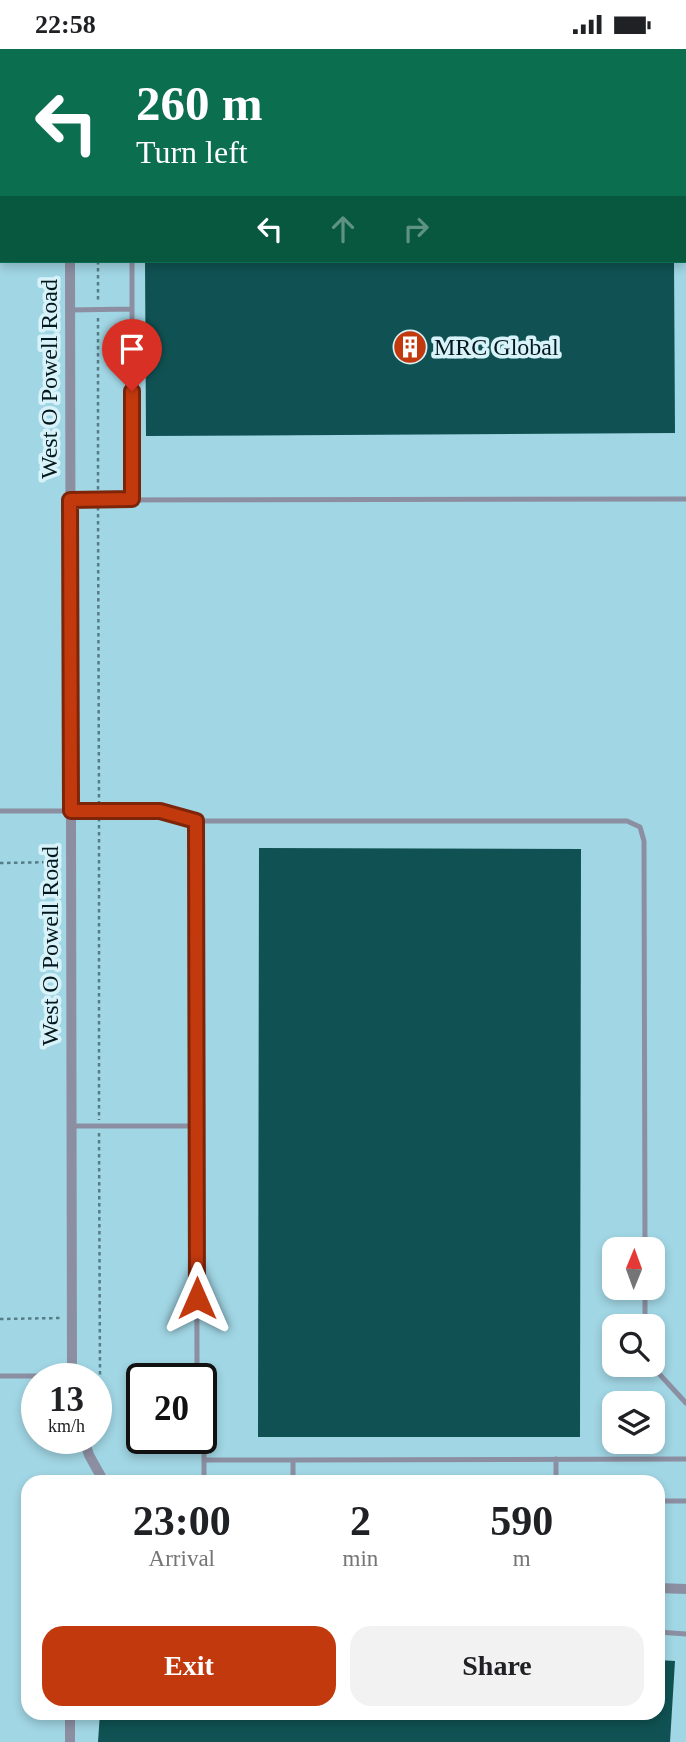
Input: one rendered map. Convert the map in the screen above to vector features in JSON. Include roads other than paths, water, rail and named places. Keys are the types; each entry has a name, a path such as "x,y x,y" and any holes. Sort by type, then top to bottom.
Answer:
{"street":[{"name":"West O Powell Road","path":"70,263 72,1363"},
{"path":"89,1454 100,1475"},
{"path":"665,1588 686,1589"},
{"path":"70,1720 70,1742"}],"lane":[{"path":"132,263 132,499"},
{"path":"70,310 132,309"},
{"path":"70,500 686,499"},
{"path":"0,811 160,811 196,821 627,821 639,827 644,841 645,1237"},
{"path":"196,821 197,1363"},
{"path":"72,1126 197,1126"},
{"path":"0,1376 21,1377"},
{"path":"662,1377 686,1403"},
{"path":"204,1454 204,1475"},
{"path":"556,1459 556,1475"},
{"path":"204,1460 686,1459"},
{"path":"293,1460 293,1475"},
{"path":"665,1501 686,1501"},
{"path":"665,1632 686,1634"}],"place":[{"name":"MRC Global","path":"410,347"}]}
